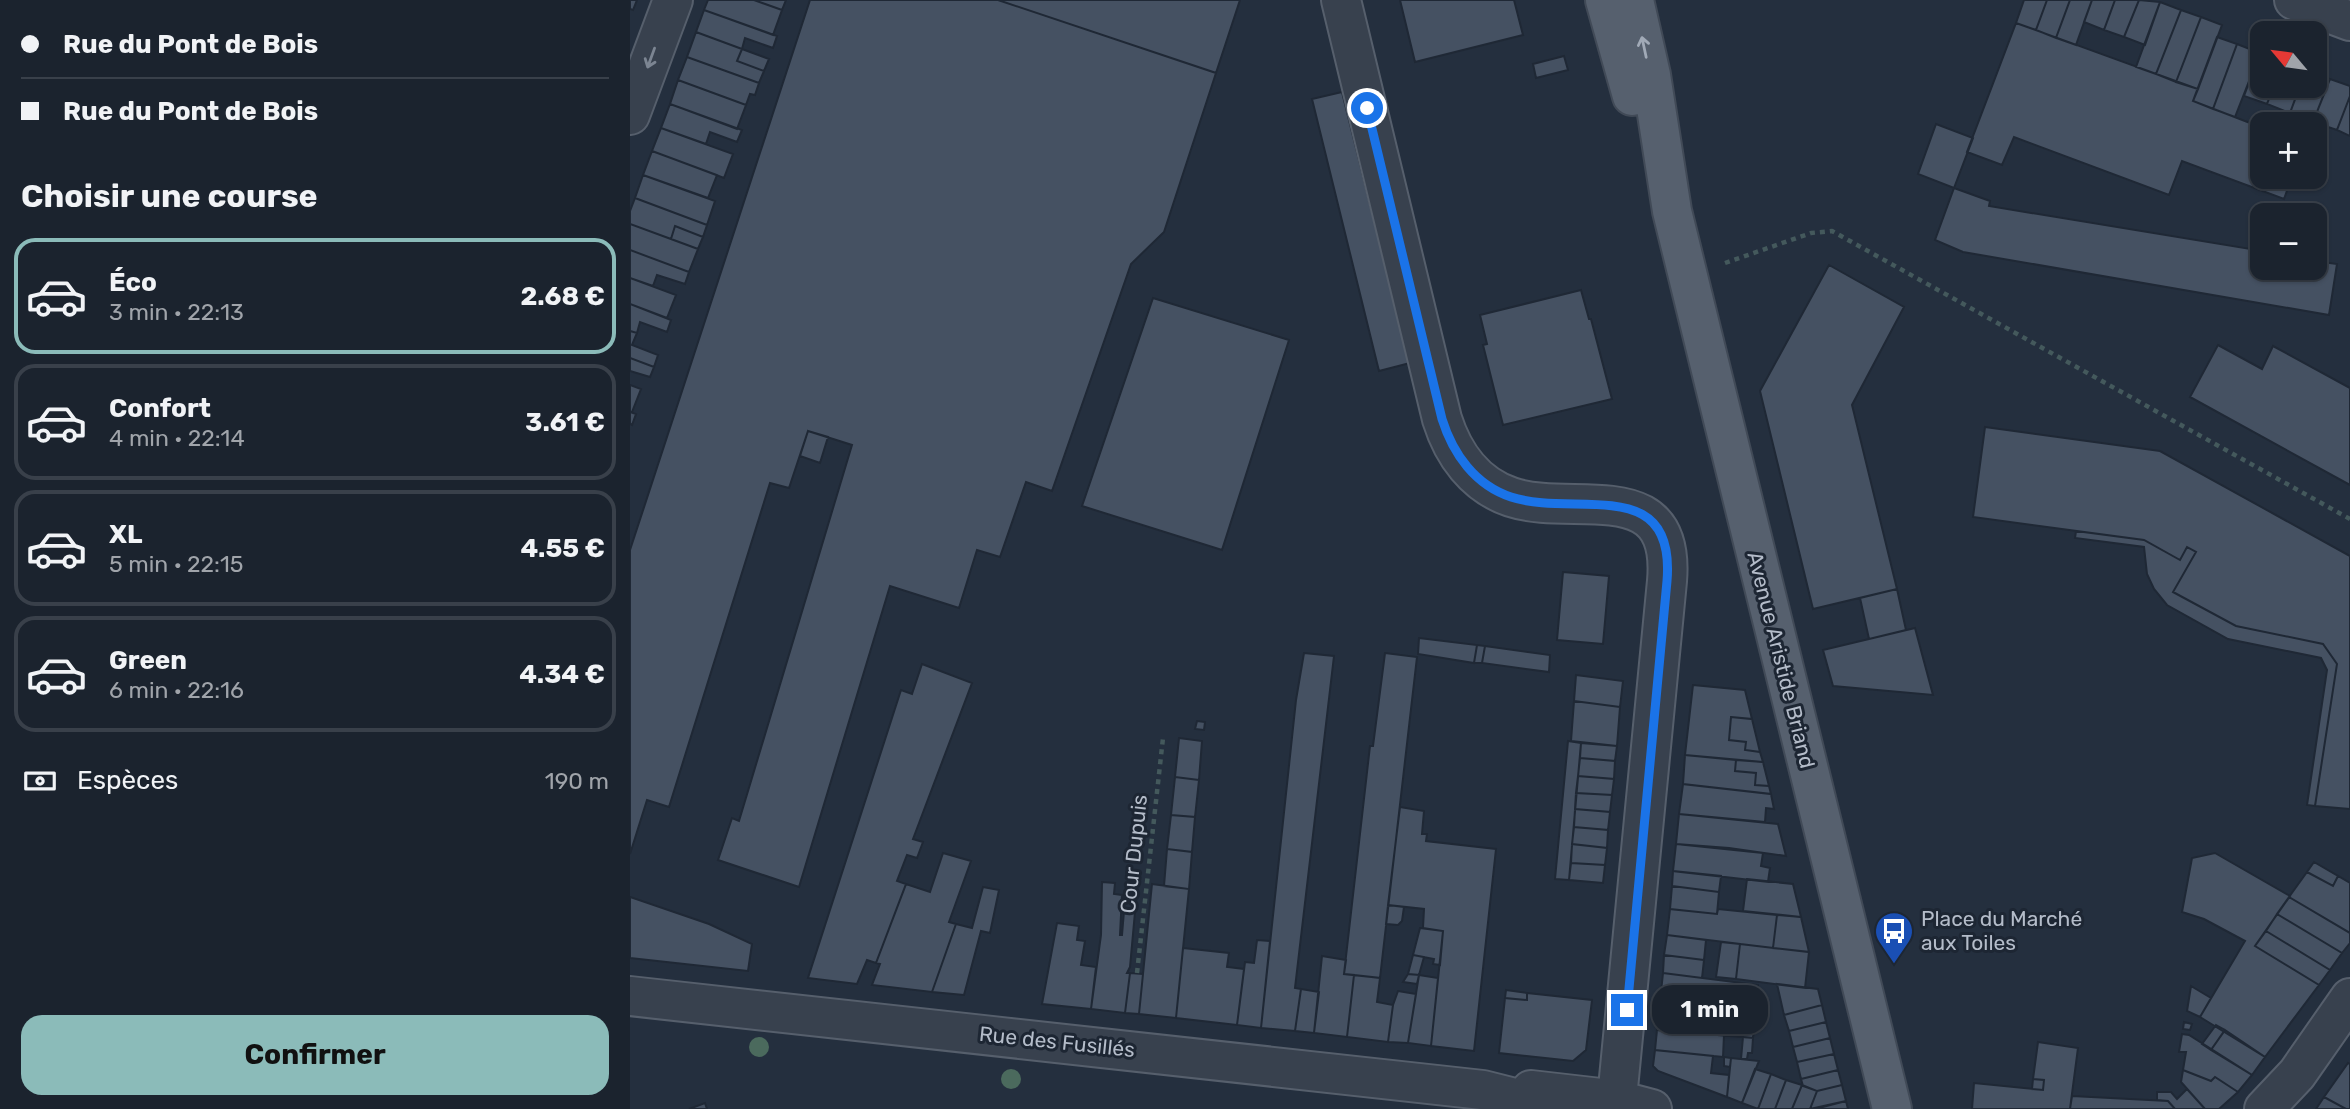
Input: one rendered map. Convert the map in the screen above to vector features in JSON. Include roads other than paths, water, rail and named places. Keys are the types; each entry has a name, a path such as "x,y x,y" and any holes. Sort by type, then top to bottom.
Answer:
{"main road":[{"name":"Avenue Aristide Briand","path":"1605,0 1627,80 1672,211"},
{"name":"Avenue Aristide Briand","path":"1634,0 1651,75 1672,211 1687,276 1892,1109"}],"street":[{"path":"630,116 673,0"},
{"path":"1341,0 1442,419 1455,451 1476,477 1508,496 1537,503 1617,506 1647,515 1655,523 1666,550 1668,574 1629,1106"},
{"path":"2294,0 2350,21"},
{"name":"Rue des Fusillés","path":"630,996 1483,1090 1559,1109"},
{"path":"2264,1109 2297,1073 2350,998"},
{"name":"Rue des Fusillés","path":"1483,1090 1522,1089 1629,1106"}],"place":[{"name":"Place du Marché aux Toiles","path":"1894,965"}]}
